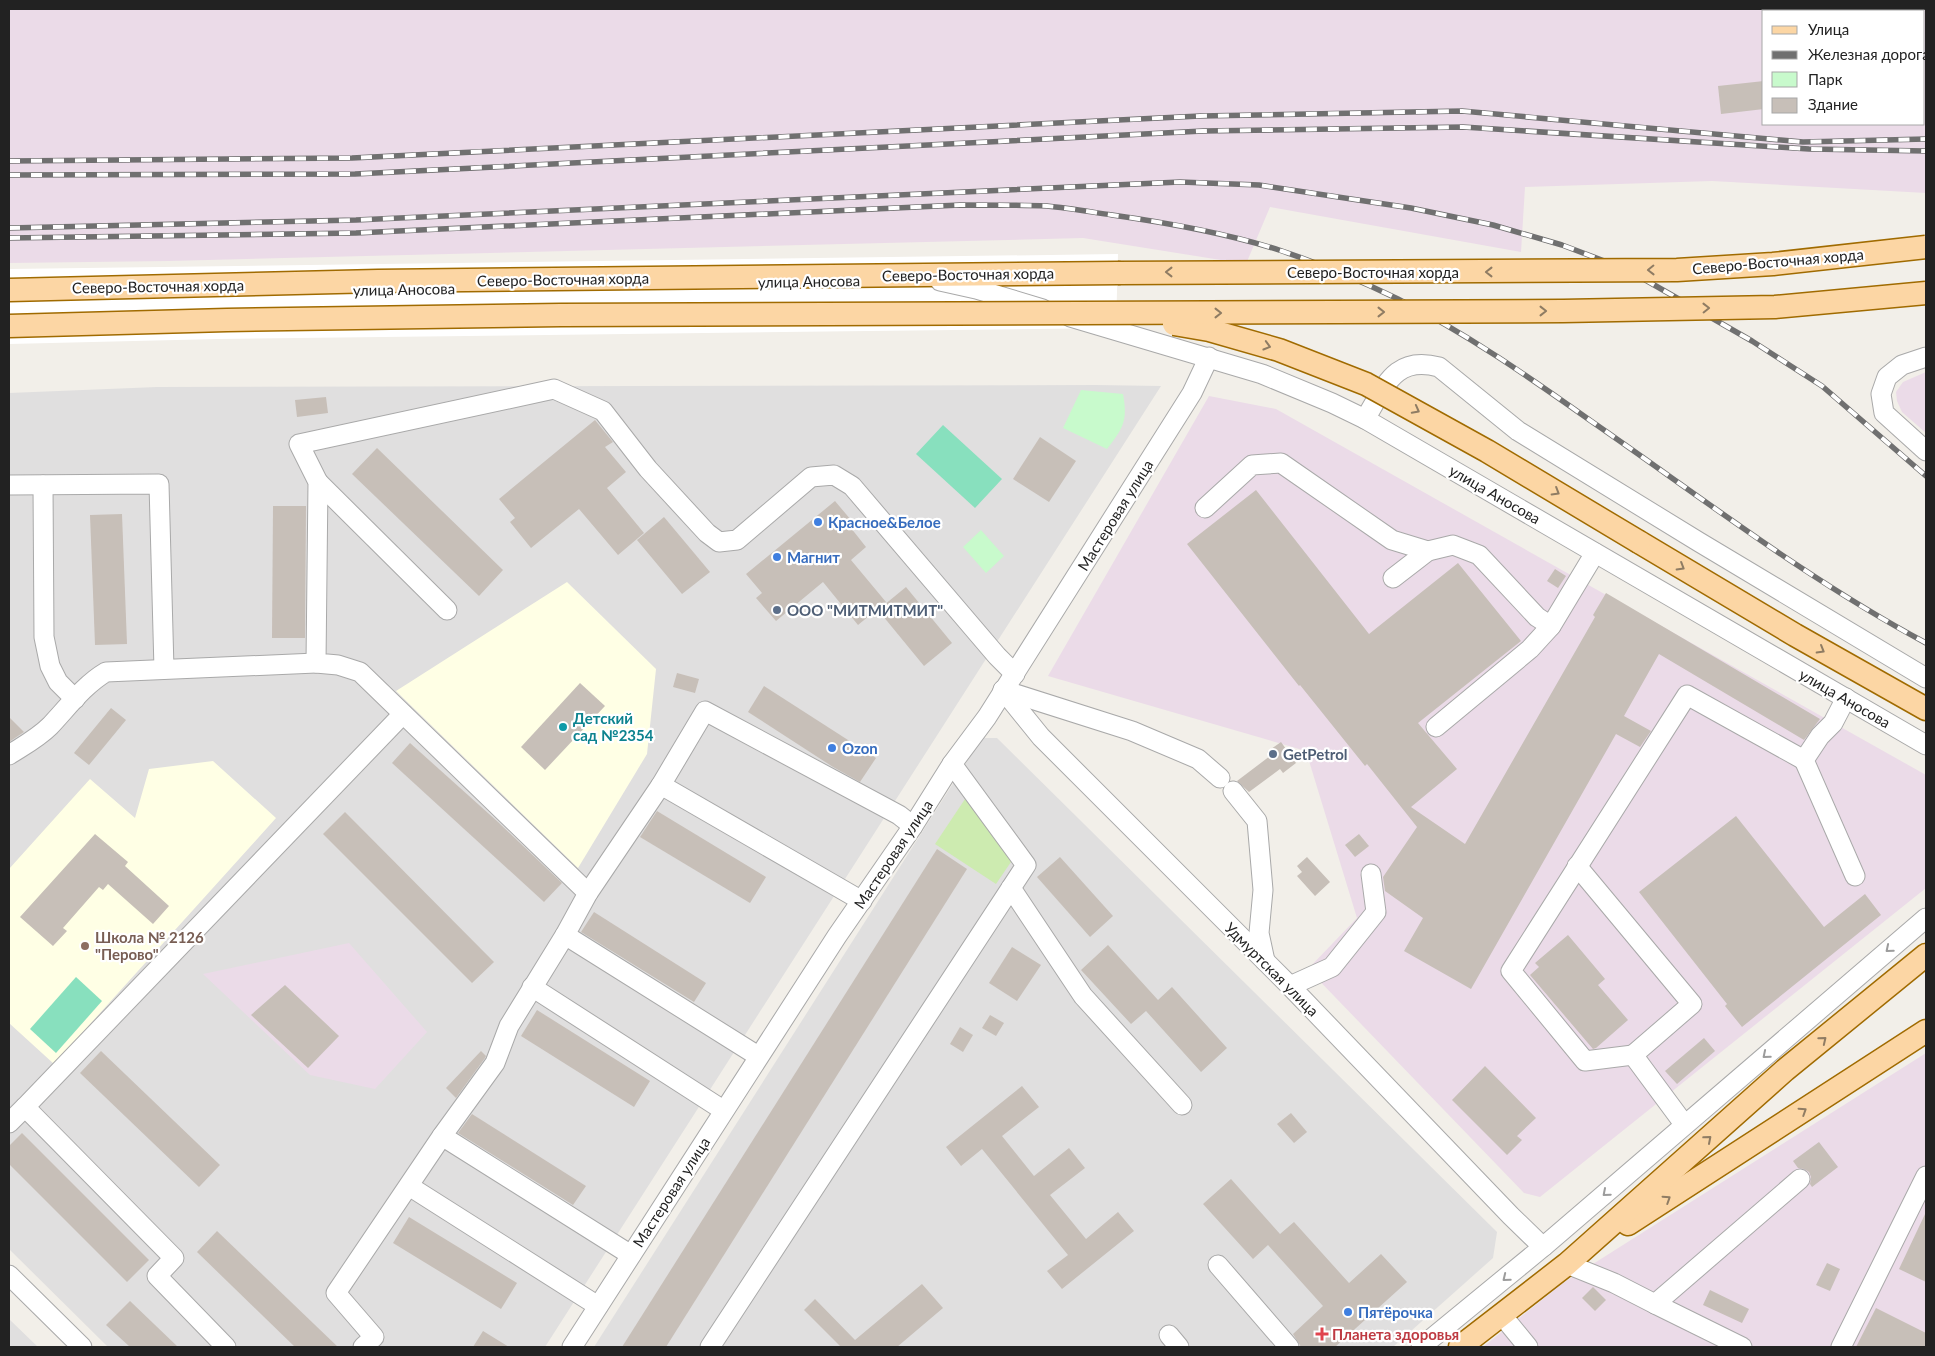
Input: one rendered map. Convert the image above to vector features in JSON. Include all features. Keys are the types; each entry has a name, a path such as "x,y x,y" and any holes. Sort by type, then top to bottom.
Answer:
{"main road":[{"name":"Северо-Восточная хорда","path":"9,290 378,281 1118,273 1677,270 1773,264 1926,247"},
{"path":"9,326 561,315 1553,311 1775,307 1926,293"},
{"path":"1117,314 1209,330 1279,350 1366,384 1487,451 1795,635 1926,709"},
{"path":"1567,1264 1786,1070 1926,955"},
{"path":"1460,1347 1500,1314 1567,1264 1926,1031"}],"street":[{"name":"улица Аносова","path":"9,297 916,279 953,284 1262,374 1332,403 1365,419 1926,745"},
{"name":"улица Аносова","path":"9,326 1036,307"},
{"path":"1926,357 1902,365 1887,377 1881,394 1884,413 1926,451"},
{"name":"Мастеровая улица","path":"572,1347 758,1056 837,936 913,826 952,764 987,717 1015,674 1192,393 1209,358"},
{"path":"1365,419 1394,373 1412,365 1428,364 1439,367 1518,431 1926,678"},
{"path":"447,610 318,482 299,444 554,389 603,411 648,469 707,533 719,542 737,540 811,478 834,475 852,486 997,656 1015,674"},
{"path":"1205,508 1252,465 1280,463 1392,540 1428,550 1453,545 1479,555 1537,617 1551,626"},
{"path":"316,663 318,482"},
{"path":"9,485 159,484 164,669"},
{"path":"43,485 44,637 50,666 58,682 75,699"},
{"path":"1393,578 1428,550"},
{"path":"1436,727 1530,649 1551,626 1595,552"},
{"path":"9,755 31,742 94,680 106,672 316,663 338,665 360,672 588,893"},
{"path":"1003,690 1132,731 1198,759 1227,785 1257,821 1263,890 1259,933 1264,961"},
{"name":"Удмуртская улица","path":"1003,690 1041,737 1290,986 1543,1247"},
{"path":"1577,866 1692,1004 1633,1055 1585,1061 1511,971 1577,866 1687,695 1804,760 1855,876"},
{"path":"1804,760 1820,736 1833,723 1846,698"},
{"path":"363,1347 374,1337 336,1293 442,1136 495,1063 509,1026 565,935 588,893 661,785 705,711 899,815 913,826"},
{"path":"9,1123 404,714"},
{"path":"710,1347 1026,864 952,764"},
{"path":"661,785 862,901"},
{"path":"1290,986 1332,967 1376,912 1371,874"},
{"path":"1010,888 1083,996 1182,1105"},
{"path":"1421,1347 1543,1247 1926,918"},
{"path":"565,935 758,1056"},
{"path":"532,987 723,1110"},
{"path":"1633,1055 1684,1124"},
{"path":"25,1107 174,1258 157,1276 226,1347"},
{"path":"442,1136 631,1255"},
{"path":"1842,1347 1926,1176"},
{"path":"1655,1304 1800,1179"},
{"path":"409,1186 598,1306"},
{"path":"1567,1264 1614,1282 1742,1347"},
{"path":"1218,1265 1290,1347"},
{"path":"9,1275 82,1347"},
{"path":"1500,1314 1528,1347"}],"shaded area":[{"path":"9,9 1926,9 1926,193 1712,181 1525,187 1521,252 1270,207 1246,264 1083,238 169,261 9,263"},
{"path":"1926,372 1926,433 1902,412 1897,401 1896,392 1903,382"},
{"path":"1161,386 545,1347 108,1347 9,1249 9,393 157,387"},
{"path":"1209,396 1276,409 1926,775 1926,888 1540,1197 1524,1193 1308,969 1357,918 1306,751 1048,676"},
{"path":"567,582 656,669 647,754 578,868 396,691"},
{"path":"982,738 997,738 1497,1232 1493,1258 1393,1347 594,1347"},
{"name":"Школа № 2126 \"Перово\"","path":"213,761 276,818 54,1064 9,1023 9,869 90,779 135,818 149,769"},
{"path":"349,943 427,1032 375,1089 310,1075 203,974"},
{"path":"1926,1053 1926,1347 1483,1347 1563,1283"},
{"path":"9,1319 38,1347 9,1347"}],"green space":[{"path":"1081,390 1123,394 1125,411 1123,424 1107,449 1063,428"},
{"path":"943,425 1002,479 975,508 916,454"},
{"path":"981,530 1004,556 986,573 963,547"},
{"path":"965,799 1013,859 996,884 935,844"},
{"path":"76,977 102,1001 56,1053 30,1029"}],"pier":[{"path":"1118,254 1116,328 218,339 9,344 9,269"}],"building":[{"path":"1762,81 1762,109 1721,114 1718,86"},
{"path":"326,397 328,413 297,417 295,400"},
{"path":"595,420 613,442 605,447 626,472 607,488 644,533 618,555 579,509 531,548 510,522 515,518 499,499"},
{"path":"1040,437 1076,461 1049,502 1013,479"},
{"path":"377,448 503,570 479,596 352,474"},
{"path":"1256,490 1369,634 1458,563 1521,641 1418,723 1457,769 1411,807 1465,844 1595,617 1593,615 1606,593 1820,719 1804,740 1659,654 1624,716 1651,731 1640,747 1616,734 1471,989 1404,951 1423,918 1385,891 1383,877 1417,827 1367,764 1365,766 1299,686 1187,544"},
{"path":"835,501 851,520 847,523 866,547 851,560 886,602 858,625 823,582 776,621 756,598 762,593 746,574"},
{"path":"273,506 306,506 305,638 272,638"},
{"path":"122,514 127,644 95,645 90,515"},
{"path":"664,517 710,572 682,594 637,540"},
{"path":"1555,569 1566,576 1558,588 1547,581"},
{"path":"906,587 952,643 924,666 878,610"},
{"path":"677,673 699,679 695,693 673,687"},
{"name":"Детский сад №2354","path":"580,683 605,706 545,770 521,747"},
{"path":"764,686 876,758 860,782 833,767 748,712"},
{"path":"111,708 126,720 89,765 74,753"},
{"path":"9,717 24,732 9,742"},
{"path":"1281,742 1296,763 1283,773 1280,769 1249,792 1237,781 1270,756 1267,752"},
{"path":"410,743 498,822 562,883 544,902 392,763"},
{"path":"657,811 766,877 750,903 640,837"},
{"path":"345,812 494,962 472,983 323,834"},
{"path":"1736,816 1824,927 1865,894 1881,915 1742,1027 1725,1006 1727,1004 1639,892"},
{"path":"95,834 128,862 125,866 169,906 153,924 108,884 103,890 99,887 63,928 67,931 53,946 20,917"},
{"path":"1359,834 1369,846 1355,857 1345,845"},
{"path":"937,849 967,869 666,1347 622,1347"},
{"path":"1060,857 1113,916 1090,937 1037,877"},
{"path":"1307,857 1330,882 1315,896 1297,876 1302,872 1297,866"},
{"path":"594,912 706,983 694,1002 581,932"},
{"path":"1568,935 1605,979 1598,985 1628,1020 1593,1049 1530,975 1539,967 1535,963"},
{"path":"1108,945 1158,1000 1172,987 1227,1048 1201,1072 1146,1011 1131,1024 1081,970"},
{"path":"1012,947 1041,965 1017,1001 989,983"},
{"path":"285,985 339,1036 308,1068 251,1015"},
{"path":"537,1010 650,1081 634,1107 521,1036"},
{"path":"990,1015 1004,1023 996,1036 982,1028"},
{"path":"960,1027 973,1035 963,1052 950,1044"},
{"path":"1704,1038 1715,1051 1677,1084 1665,1071"},
{"path":"101,1051 220,1165 199,1187 80,1073"},
{"path":"481,1051 486,1056 485,1058 456,1098 446,1088"},
{"path":"1485,1066 1536,1118 1517,1136 1522,1140 1507,1155 1452,1100"},
{"path":"1022,1086 1039,1107 1002,1136 1034,1176 1069,1148 1085,1168 1050,1195 1086,1239 1118,1212 1134,1231 1062,1289 1047,1271 1068,1255 982,1149 961,1166 946,1147"},
{"path":"1291,1113 1307,1132 1294,1143 1277,1124"},
{"path":"472,1114 586,1186 573,1205 458,1133"},
{"path":"22,1133 149,1260 127,1282 9,1164 9,1146"},
{"path":"1819,1142 1838,1167 1812,1187 1809,1172 1798,1168 1793,1161"},
{"path":"1231,1179 1280,1234 1294,1222 1349,1283 1381,1254 1407,1282 1335,1347 1301,1347 1293,1334 1323,1306 1268,1245 1253,1259 1203,1204"},
{"path":"1926,1212 1926,1282 1899,1269"},
{"path":"409,1217 517,1283 501,1309 393,1243"},
{"path":"217,1231 338,1347 295,1347 197,1252"},
{"path":"1827,1263 1840,1269 1830,1291 1816,1285"},
{"path":"922,1284 943,1308 897,1347 841,1347 804,1310 815,1299 855,1340"},
{"path":"1593,1287 1606,1300 1595,1311 1582,1298"},
{"path":"1710,1290 1749,1309 1742,1323 1703,1305"},
{"path":"130,1301 178,1347 130,1347 106,1325"},
{"path":"1876,1308 1926,1333 1926,1347 1856,1347"},
{"path":"483,1331 509,1347 473,1347"}],"railway":[{"path":"9,161 352,158 1200,116 1462,111 1803,142 1926,139"},
{"path":"9,175 355,174 1203,131 1463,127 1809,149 1926,151"},
{"path":"9,228 356,220 1180,182 1259,185 1411,208 1493,225 1562,245 1628,270 1752,341 1822,386 1926,476"},
{"path":"9,238 356,233 960,205 1047,206 1198,229 1240,239 1311,261 1384,292 1448,326 1544,388 1797,565 1926,643"}],"place":[{"name":"Красное&Белое","path":"818,522"},
{"name":"Магнит","path":"777,557"},
{"name":"ООО \"МИТМИТМИТ\"","path":"777,610"},
{"name":"Детский сад №2354","path":"563,727"},
{"name":"Ozon","path":"832,748"},
{"name":"GetPetrol","path":"1273,754"},
{"name":"Школа № 2126 \"Перово\"","path":"85,946"},
{"name":"Пятёрочка","path":"1348,1312"},
{"name":"Планета здоровья","path":"1322,1334"}]}
